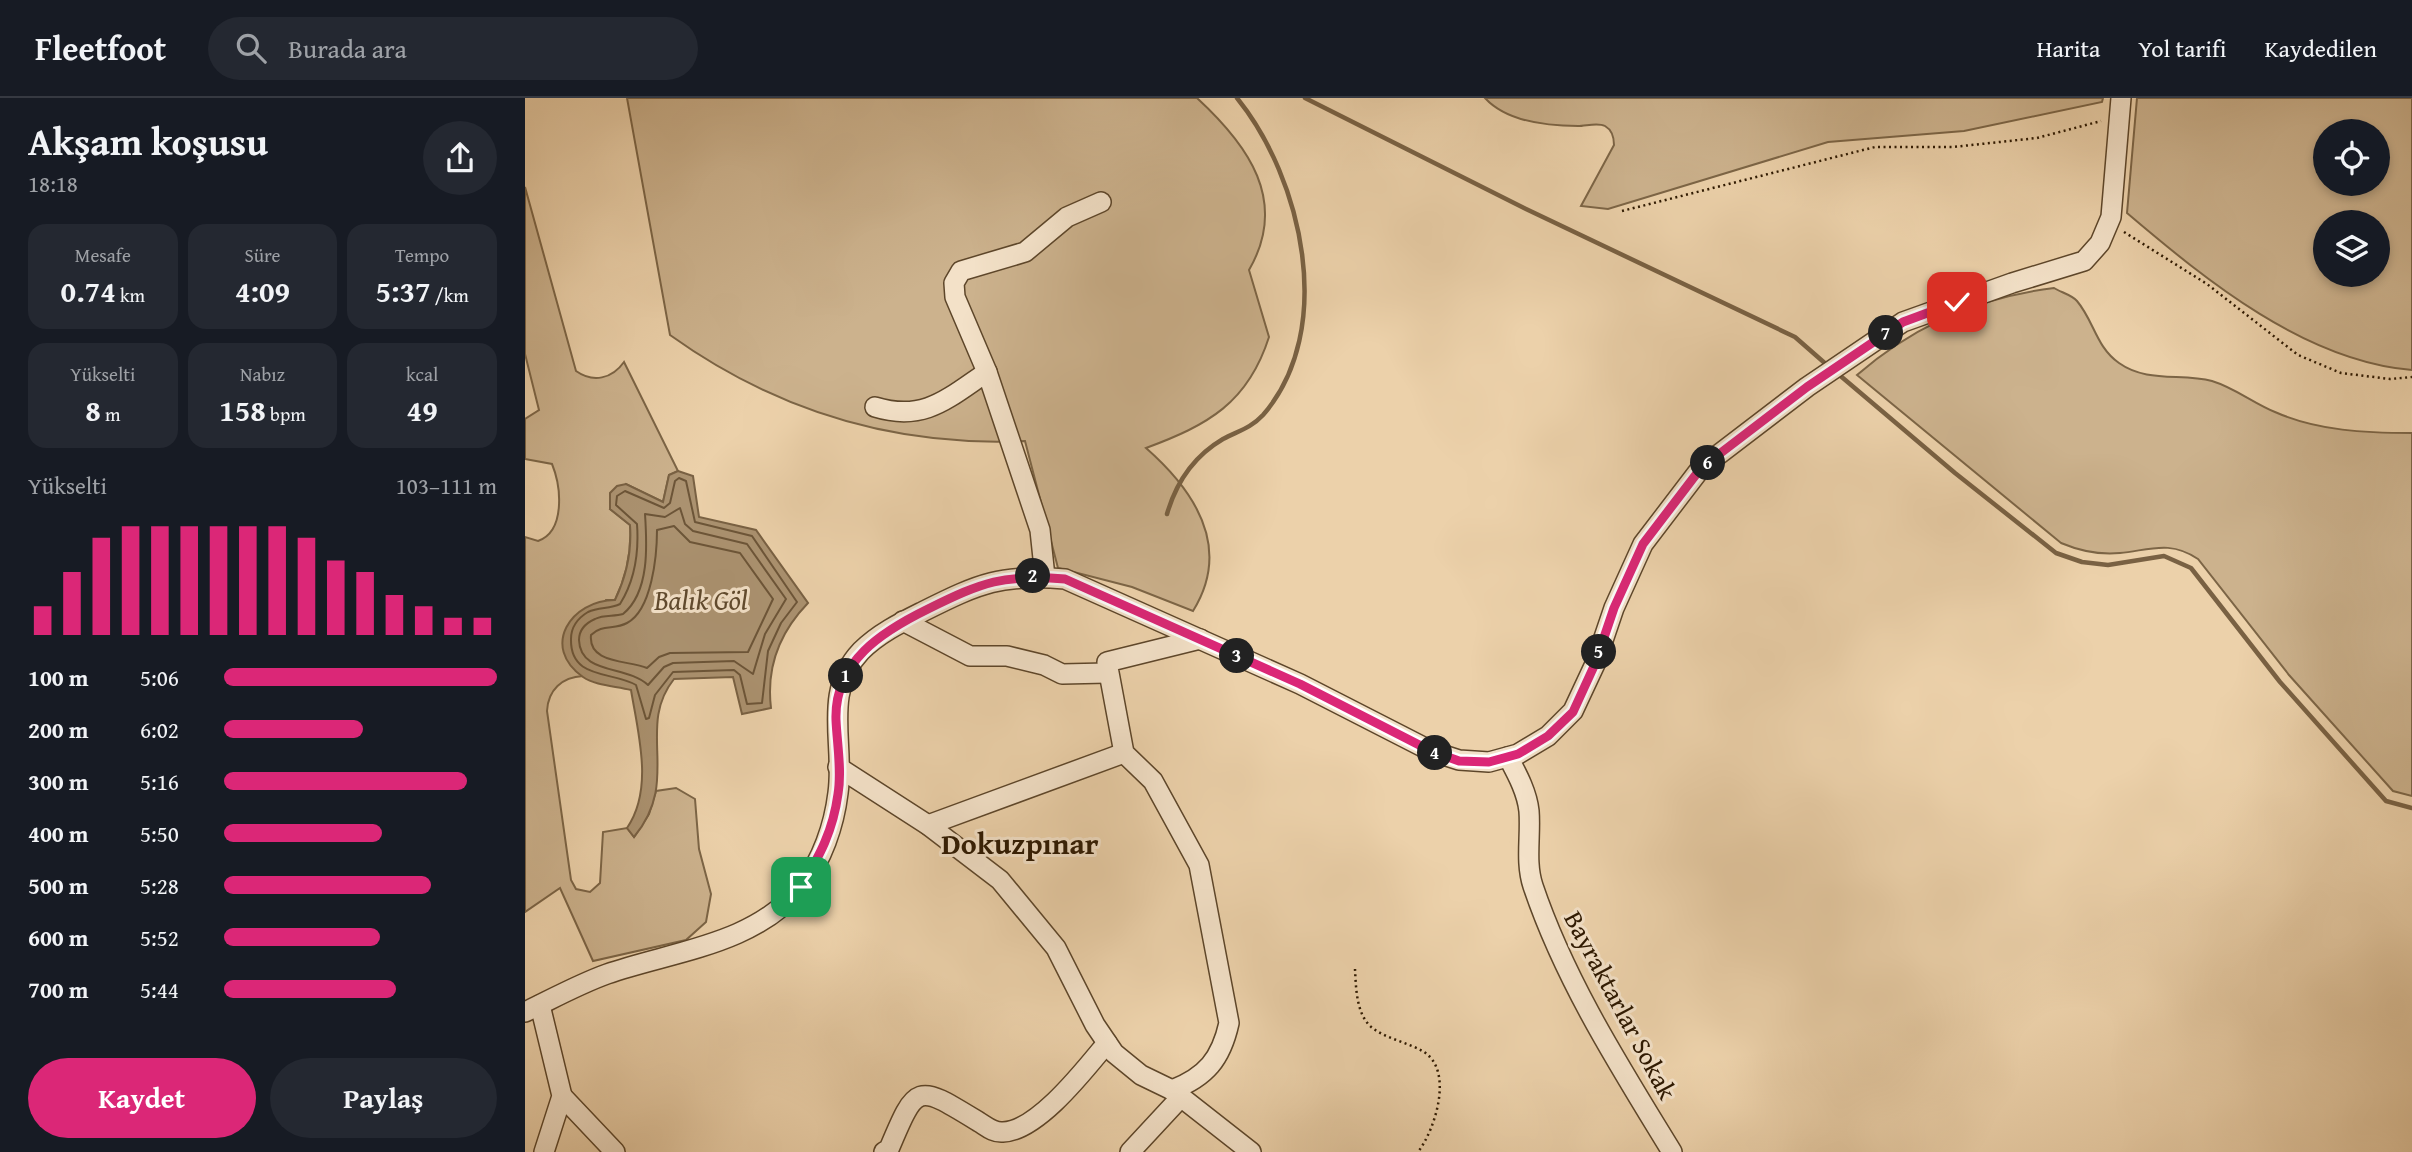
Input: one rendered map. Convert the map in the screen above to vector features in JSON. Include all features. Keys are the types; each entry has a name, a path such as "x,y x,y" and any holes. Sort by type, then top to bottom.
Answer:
{"street":[{"path":"615,1152 562,1096 533,1008 605,974 711,944 761,922 801,887 826,845 839,792 835,715 849,668 862,651 903,621 984,583 1024,575 1065,579 1300,684 1431,751 1459,761 1489,762 1508,757 1548,736 1573,712 1595,664 1614,608 1643,544 1701,468 1807,387 1903,322 2084,261 2100,243 2109,223 2120,107"},
{"path":"1045,577 1040,530 987,372 955,297 957,276 961,271 1025,252 1067,217 1101,202"},
{"path":"875,407 894,413 915,413 934,407 987,372"},
{"path":"903,621 970,656 1007,656 1044,665 1062,674 1107,673"},
{"path":"1130,1152 1176,1094 1212,1066 1224,1046 1229,1023 1199,865 1153,781 1125,753 1107,673 1107,662 1200,639"},
{"path":"928,825 1125,753"},
{"name":"Bayraktarlar Sokak","path":"1508,757 1521,782 1529,809 1529,874 1547,926 1620,1068 1672,1152"},
{"path":"838,767 928,825 1000,880 1056,948 1107,1043 1141,1075 1176,1094 1251,1152"},
{"path":"884,1152 889,1149 907,1106 923,1095 937,1096 995,1132 1019,1127 1053,1103 1107,1043"},
{"path":"544,1152 562,1096"}],"path":[{"path":"1622,211 1875,146 1953,147 2038,138 2120,107"},
{"path":"2109,223 2154,248 2207,284 2298,355 2341,373 2390,379 2412,377"},
{"path":"1355,969 1356,994 1364,1018 1381,1033 1429,1055 1437,1071 1439,1103 1434,1126 1418,1152"}],"shaded area":[{"path":"627,98 1197,98 1216,116 1246,155 1264,198 1265,221 1260,245 1249,270 1269,337 1250,379 1223,409 1188,430 1146,448 1180,483 1203,522 1209,565 1204,588 1193,611 1132,587 1058,568 1025,441 930,438 839,419 795,404 752,384 710,362 670,335"},
{"path":"1485,98 2103,98 2102,102 1964,131 1828,142 1608,209 1581,206 1614,145 1612,134 1607,128 1599,124 1566,126 1528,121 1504,112"},
{"path":"2137,98 2412,98 2412,370 2372,363 2334,351 2296,334 2259,314 2190,265 2127,213"},
{"path":"525,187 576,371 589,377 602,377 614,372 624,362 678,471 669,475 663,502 626,484 610,509 630,525 629,554 623,582 615,600 606,600 576,671 583,676 569,679 557,686 550,697 547,711 571,880 576,889 590,892 600,883 603,832 627,828 634,837 649,814 656,791 676,788 695,799 699,849 711,894 706,922 686,940 593,961 560,888 525,912 525,537 538,541 547,536 557,518 559,495 552,464 525,459 525,419 539,410 525,354"},
{"path":"2054,288 2077,301 2111,357 2130,369 2153,375 2212,381 2275,412 2325,427 2412,433 2412,796 2393,791 2289,675 2198,559 2169,548 2105,553 2082,550 2061,543 1857,375 1901,342 1948,316 1999,298"}],"water":[{"name":"Balık Göl","path":"678,471 693,476 699,517 756,530 808,603 789,626 777,651 771,679 771,708 742,714 733,677 674,679 663,698 658,716 655,795 648,816 634,837 627,828 640,796 642,760 631,690 600,684 583,677 570,665 564,652 563,639 566,627 574,616 599,602 615,600 623,582 628,563 630,525 610,509 610,493 617,486 626,484 663,502 669,475"}],"waterway":[{"path":"1167,514 1175,492 1195,462 1223,439 1249,426 1263,415 1286,380 1299,341 1304,298 1302,255 1293,211 1279,169 1260,131 1237,98"},
{"path":"1305,98 1526,209 1795,337 1827,365"},
{"path":"1837,373 1955,473 2056,553 2082,562 2108,565 2164,556 2191,568 2280,682 2386,801 2412,808"}],"district":[{"name":"Dokuzpınar","path":"1020,843"}],"route":[{"path":"801,887 826,845 839,792 835,715 849,668 862,651 896,625 984,583 1024,575 1065,579 1300,684 1431,751 1459,761 1489,762 1518,754 1548,736 1573,712 1595,664 1614,608 1643,544 1701,468 1807,387 1903,322 1957,302"}]}
